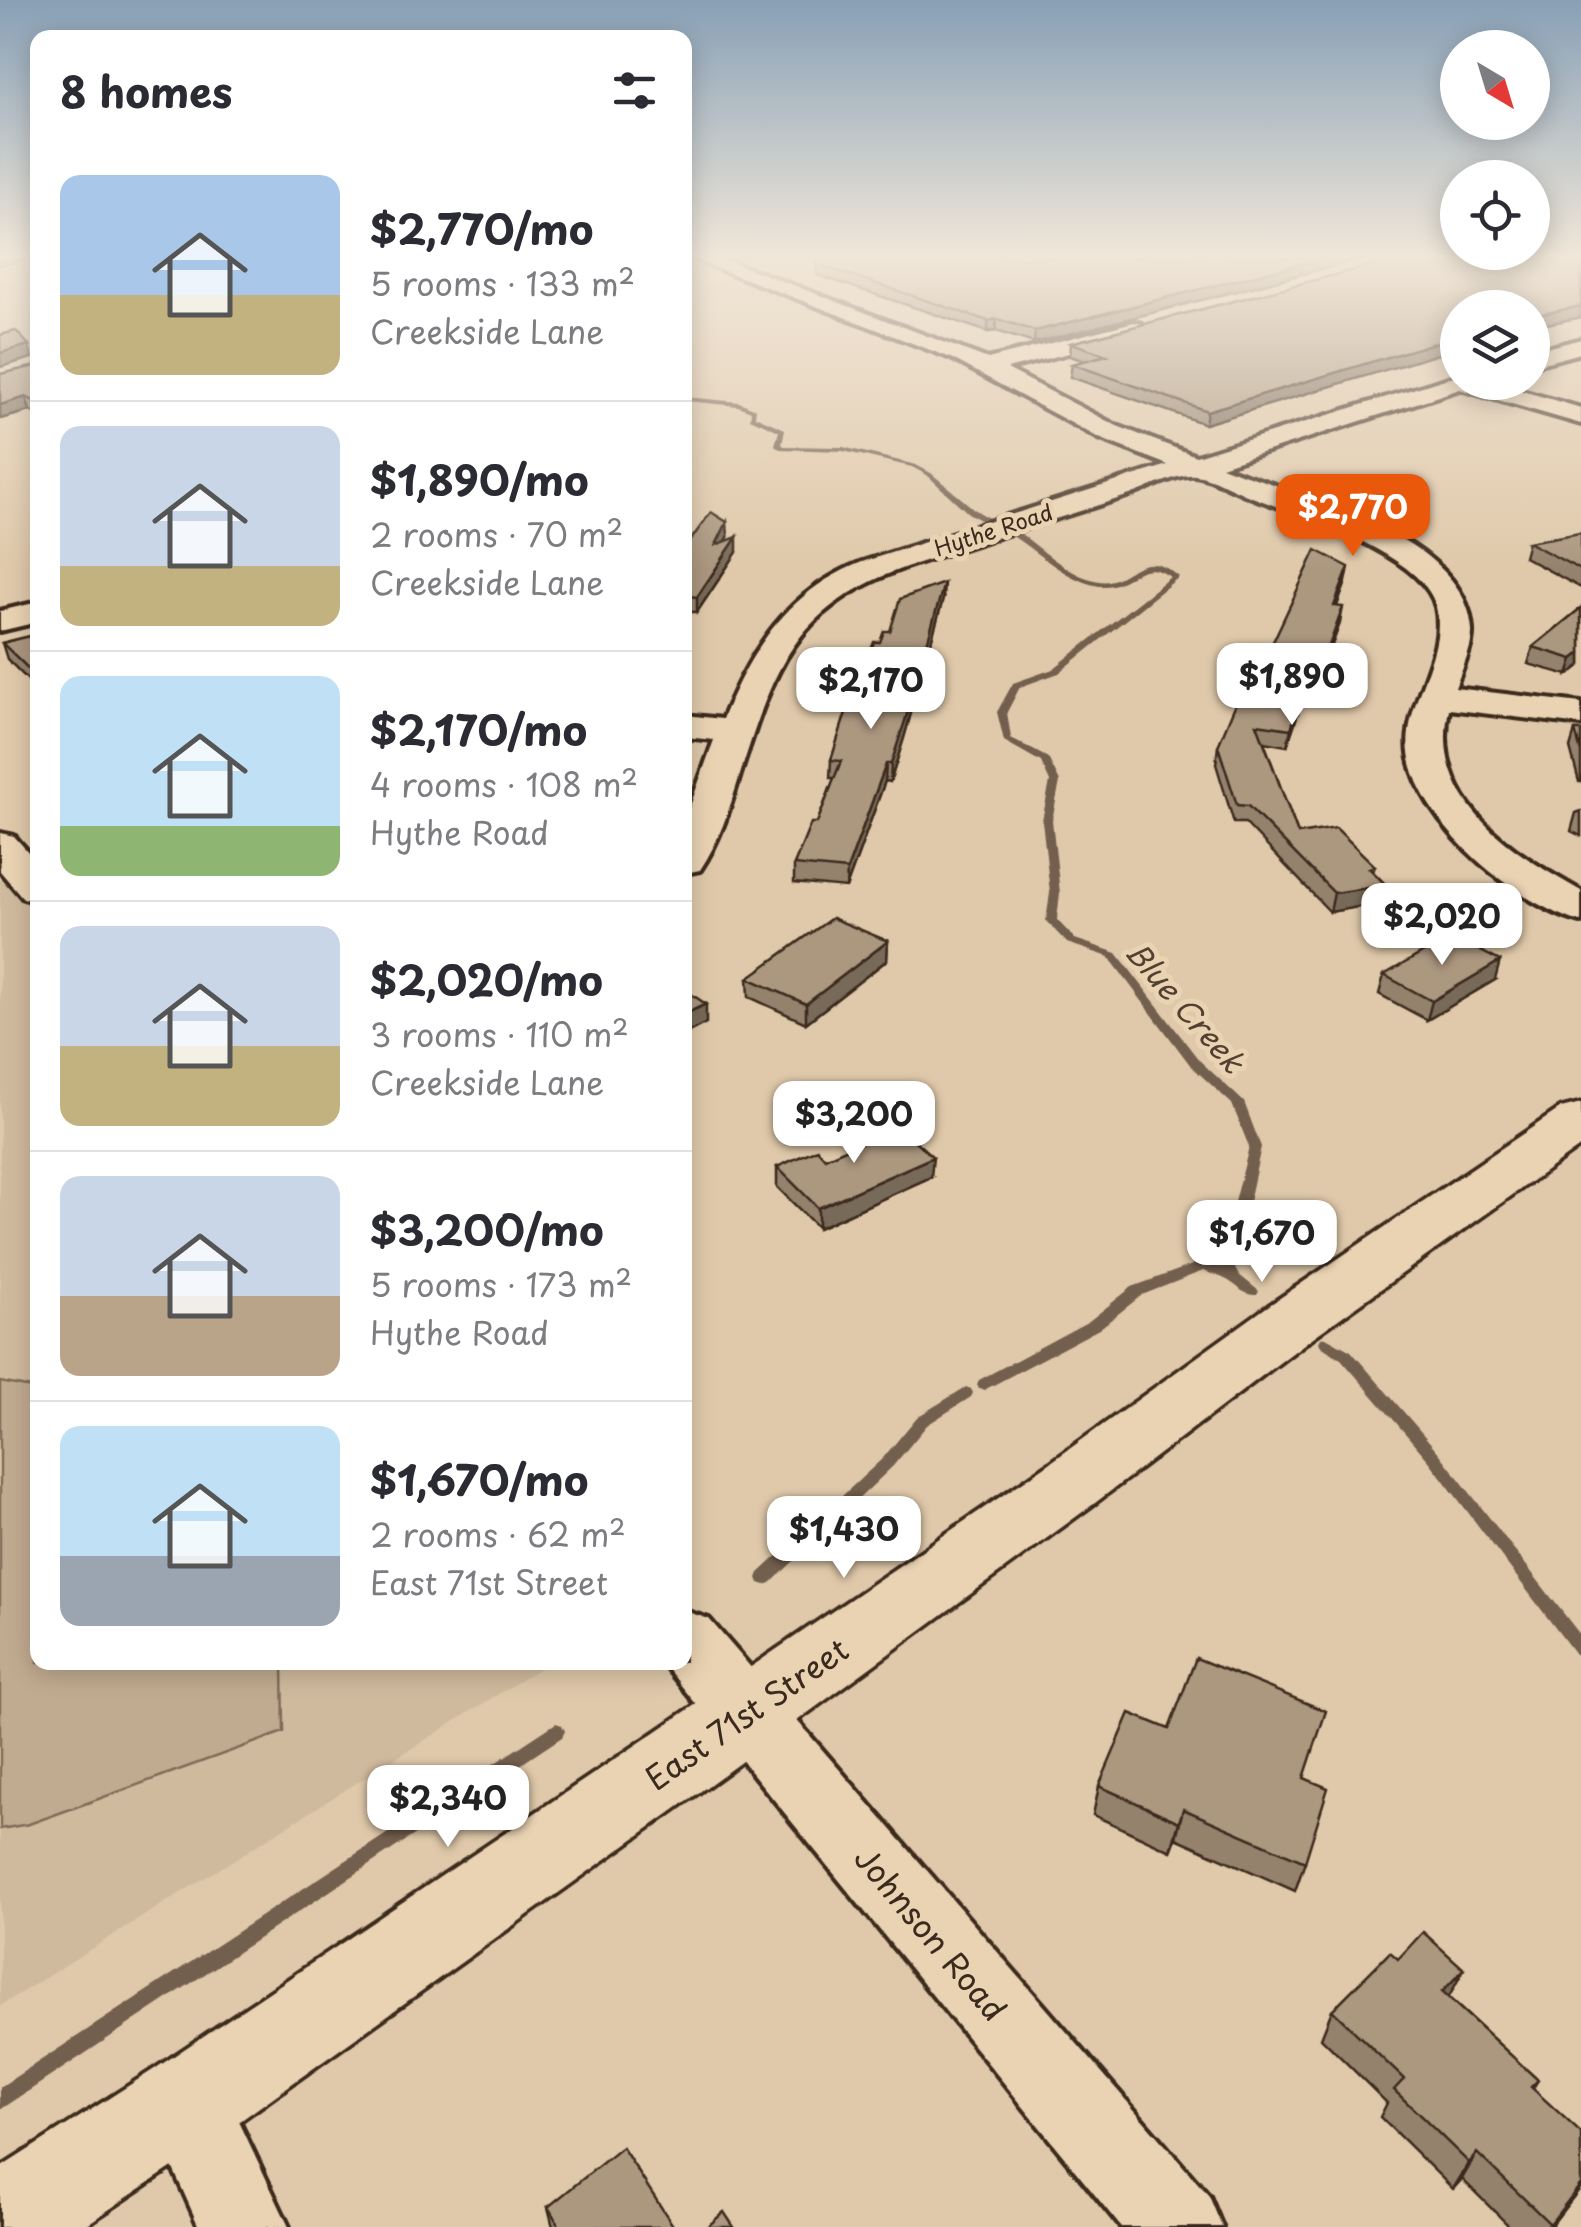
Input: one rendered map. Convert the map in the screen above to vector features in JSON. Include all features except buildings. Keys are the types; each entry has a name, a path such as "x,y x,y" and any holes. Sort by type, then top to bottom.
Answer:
{"main road":[{"name":"East 71st Street","path":"0,2225 186,2103 746,1714 1071,1484 1290,1322 1581,1120"}],"street":[{"path":"977,362 1089,424 1370,533 1430,573 1452,603 1457,624 1428,729 1428,769 1447,802 1497,855 1581,908"},
{"path":"988,366 1004,362"},
{"name":"Hythe Road","path":"692,849 736,731 785,632 807,606 841,584 894,561 1440,388"},
{"path":"1524,400 1581,416"},
{"path":"0,622 30,614"},
{"path":"1437,697 1581,714"},
{"path":"692,727 736,731"},
{"path":"0,845 30,880"},
{"name":"Johnson Road","path":"692,1648 1178,2227"},
{"path":"186,2103 245,2227"}],"shaded area":[{"path":"0,870 30,905 30,1670 537,1670 0,2006"},
{"path":"0,1382 30,1388 30,1670 283,1670 284,1732 29,1824 0,1829"}],"waterway":[{"name":"Blue Creek","path":"692,400 739,404 754,410 752,417 783,430 778,445 782,448 843,449 914,466 989,521"},
{"name":"Blue Creek","path":"1014,533 1068,571 1092,582 1111,583 1135,570 1154,566 1175,577 1056,671 1016,685 1002,712 1007,739 1045,760 1055,782 1047,820 1055,893 1051,921 1071,941 1113,955 1195,1063 1238,1102 1255,1147 1242,1202 1219,1251 1233,1277"},
{"path":"984,1384 1094,1325 1137,1291 1203,1266 1233,1277"},
{"name":"Blue Creek","path":"1233,1277 1252,1291"},
{"name":"Blue Creek","path":"1326,1342 1346,1355 1435,1458 1581,1649"},
{"path":"765,1578 888,1462 922,1421 966,1393"},
{"path":"0,2099 556,1731"}]}
